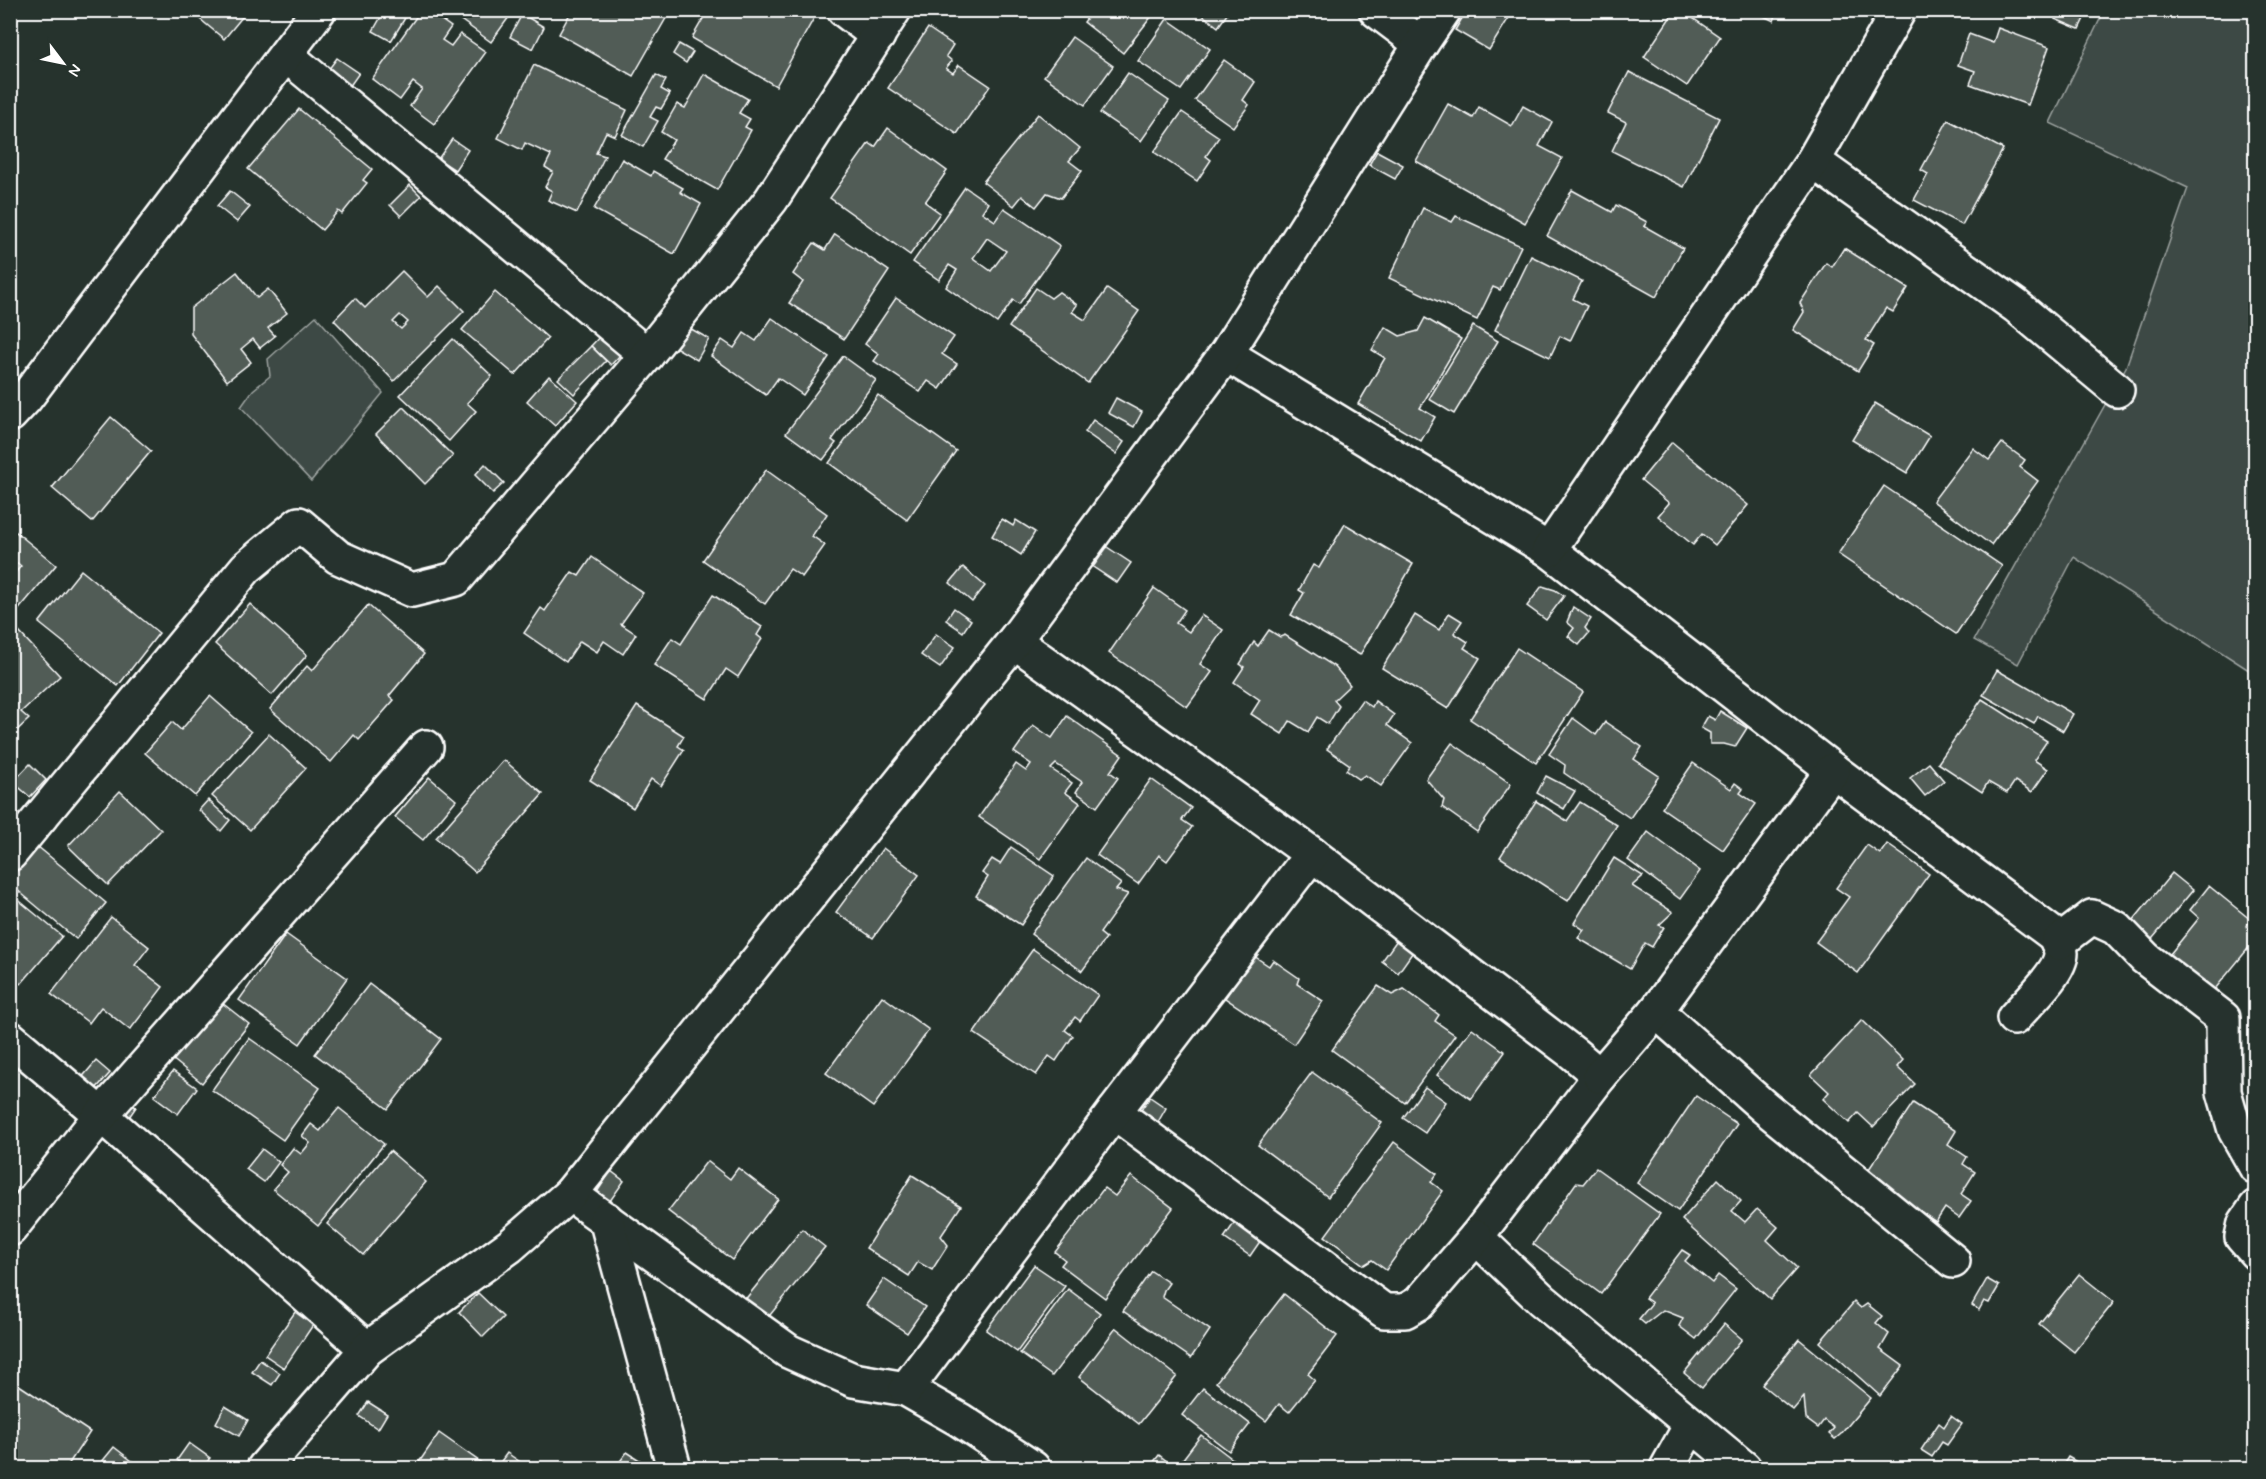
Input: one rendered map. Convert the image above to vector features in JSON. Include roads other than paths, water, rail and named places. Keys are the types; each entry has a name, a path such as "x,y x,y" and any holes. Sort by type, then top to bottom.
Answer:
{"street":[{"path":"10,415 25,399 319,10"},
{"path":"10,854 246,568 299,524 338,557 412,590 456,579 647,355 771,200 886,23 844,10"},
{"path":"1377,10 1421,44"},
{"path":"264,1468 367,1349 510,1246 570,1194 1014,640 1226,354 1444,10"},
{"path":"1549,550 1813,161 1899,10"},
{"path":"286,55 647,355"},
{"path":"1813,161 2016,306 2117,390"},
{"path":"1226,354 1549,550 1833,770 2055,935 2061,956 2057,969 2014,1018"},
{"path":"1014,640 1312,855 1600,1076"},
{"path":"10,1229 101,1115 426,747"},
{"path":"1114,1113 1384,1311 1405,1311 1419,1303 1476,1237 1600,1076 1656,1011 1833,770"},
{"path":"906,1389 1312,855"},
{"path":"2058,943 2092,917 2108,924 2116,928 2145,958 2223,1018 2224,1092 2235,1130 2256,1167"},
{"path":"1656,1011 1763,1106 1953,1261"},
{"path":"10,1038 367,1349"},
{"path":"570,1194 788,1351 853,1380 906,1389 960,1420 1033,1468"},
{"path":"2256,1207 2245,1223 2242,1237 2256,1253"},
{"path":"606,1220 674,1468"},
{"path":"1476,1237 1542,1300 1744,1468"},
{"path":"1667,1468 1691,1425"}]}
